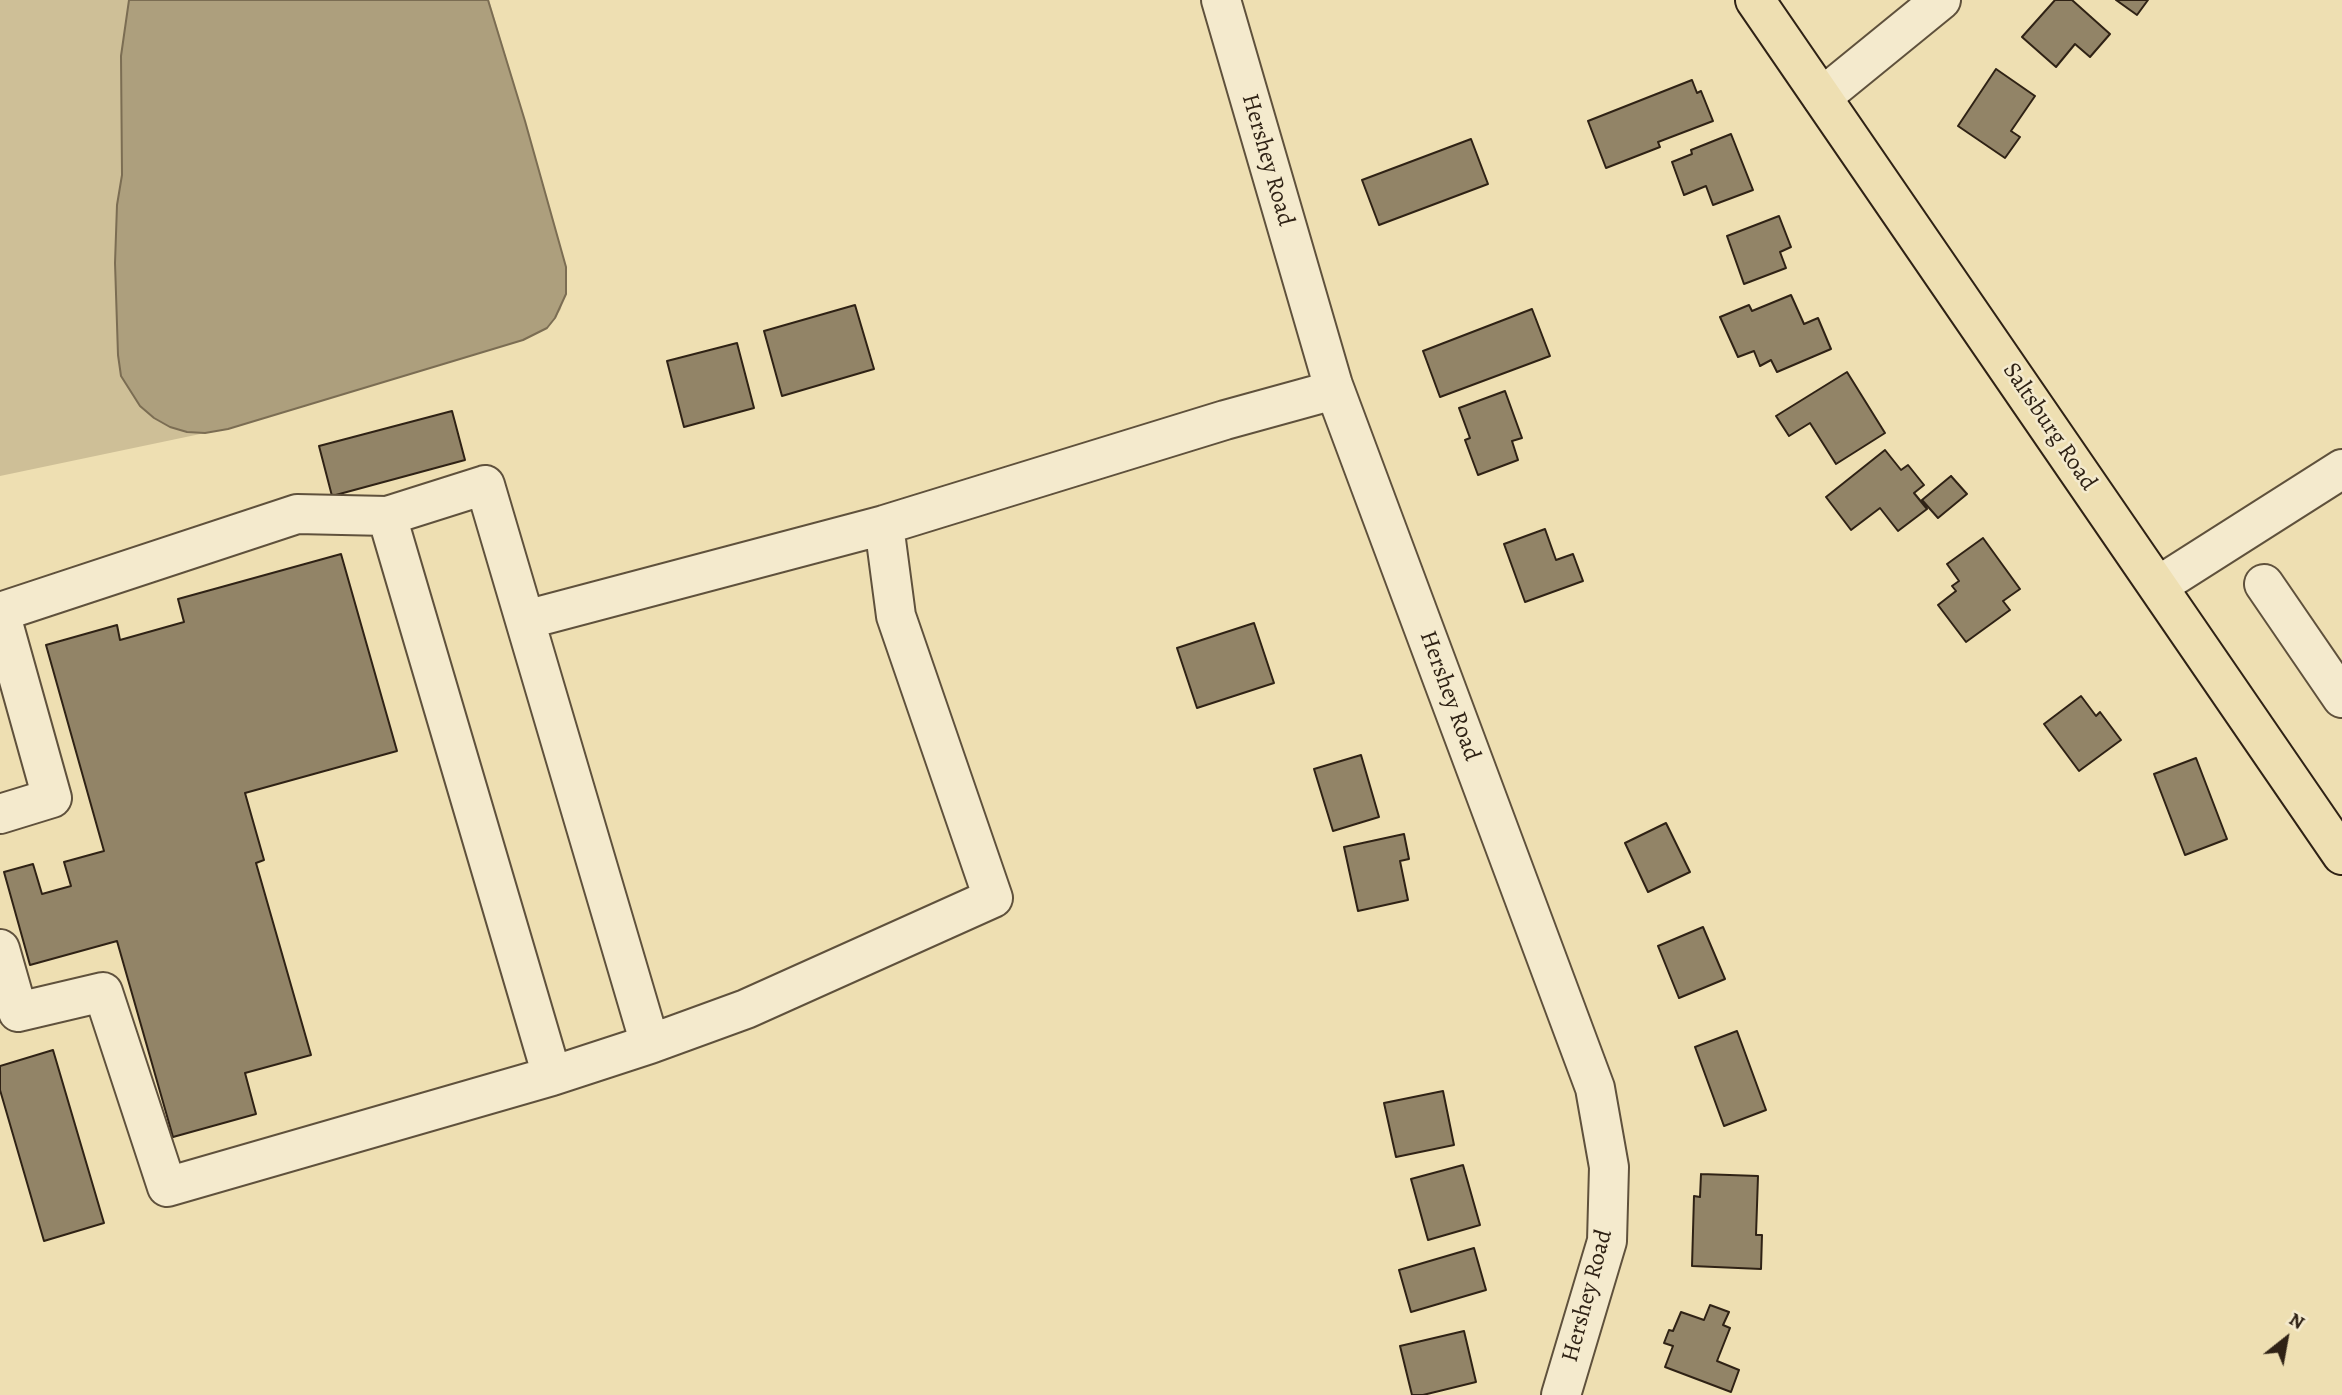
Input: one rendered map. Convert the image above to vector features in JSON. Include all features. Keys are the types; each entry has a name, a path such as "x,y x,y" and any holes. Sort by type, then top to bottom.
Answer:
{"main road":[{"name":"Saltsburg Road","path":"1755,0 2342,855"}],"street":[{"name":"Hershey Road","path":"1221,0 1335,390 1595,1088 1609,1167 1607,1241 1561,1395"},
{"path":"1822,97 1941,0"},
{"path":"525,620 884,525 1225,420 1335,390"},
{"path":"2158,586 2342,469"},
{"path":"0,814 52,798 0,612 297,514 387,516 485,485 650,1044"},
{"path":"387,516 552,1076"},
{"path":"0,949 18,1012 103,992 167,1188 552,1076 650,1044 746,1009 993,898 896,616 884,525"},
{"path":"2264,584 2342,698"}],"shaded area":[{"path":"0,0 489,0 566,267 561,309 555,318 366,387 205,433 0,476"},
{"path":"129,0 488,0 566,267 566,294 555,318 547,328 523,340 228,429 205,433 187,432 154,418 140,406 121,376 118,355 115,263 117,205 122,175 121,56"}],"building":[{"path":"2055,0 2072,0 2110,34 2090,57 2075,44 2056,67 2022,37"},
{"path":"2116,0 2148,0 2137,15"},
{"path":"1996,69 2035,96 2011,131 2020,137 2005,158 1958,126"},
{"path":"1692,80 1697,93 1701,91 1713,121 1658,142 1660,147 1606,168 1588,121"},
{"path":"1731,134 1753,190 1713,205 1706,186 1684,195 1672,162 1692,154 1691,150"},
{"path":"1471,139 1488,184 1379,225 1362,180"},
{"path":"1779,216 1791,247 1780,252 1786,268 1744,284 1727,236"},
{"path":"1791,295 1804,324 1818,318 1831,349 1777,372 1771,360 1760,366 1754,351 1738,357 1720,317 1749,305 1752,311"},
{"path":"855,305 874,369 782,396 764,331"},
{"path":"1532,309 1550,356 1440,397 1423,351"},
{"path":"737,343 754,408 684,427 667,361"},
{"path":"1847,372 1885,433 1836,464 1810,423 1789,436 1776,416"},
{"path":"1505,391 1522,438 1512,441 1518,460 1478,475 1465,440 1470,438 1459,408"},
{"path":"452,411 465,460 332,496 319,446"},
{"path":"1885,450 1901,470 1908,465 1924,485 1914,493 1927,509 1898,531 1880,508 1851,530 1826,497"},
{"path":"1951,476 1967,494 1938,518 1922,500"},
{"path":"1545,529 1556,560 1573,554 1583,581 1525,602 1504,544"},
{"path":"1983,538 2020,589 2003,601 2010,610 1966,642 1938,605 1956,591 1952,586 1959,581 1947,564"},
{"path":"341,554 397,751 245,793 264,860 256,863 311,1055 245,1073 256,1114 173,1137 117,941 30,965 4,872 33,864 42,894 71,886 64,862 104,851 46,645 117,625 120,640 184,622 178,599"},
{"path":"1254,623 1274,683 1197,708 1177,648"},
{"path":"2081,696 2096,716 2100,712 2121,740 2079,771 2044,724"},
{"path":"1361,755 1379,817 1333,831 1314,769"},
{"path":"2196,758 2227,839 2185,855 2154,774"},
{"path":"1666,823 1690,872 1648,892 1625,843"},
{"path":"1404,834 1409,859 1400,861 1408,900 1358,911 1344,847"},
{"path":"1703,927 1725,979 1679,998 1658,946"},
{"path":"1737,1031 1766,1110 1724,1126 1695,1047"},
{"path":"53,1050 104,1223 44,1241 0,1090 0,1066"},
{"path":"1443,1091 1454,1145 1396,1157 1384,1103"},
{"path":"1463,1165 1480,1225 1428,1240 1411,1179"},
{"path":"1701,1174 1758,1176 1756,1235 1762,1235 1761,1269 1692,1266 1694,1196 1700,1197"},
{"path":"1474,1248 1486,1290 1411,1312 1399,1270"},
{"path":"1710,1305 1729,1312 1723,1325 1730,1328 1717,1361 1739,1370 1731,1392 1665,1367 1673,1346 1664,1343 1669,1330 1673,1331 1681,1312 1704,1320"},
{"path":"1464,1331 1476,1382 1423,1395 1412,1395 1400,1346"}]}
